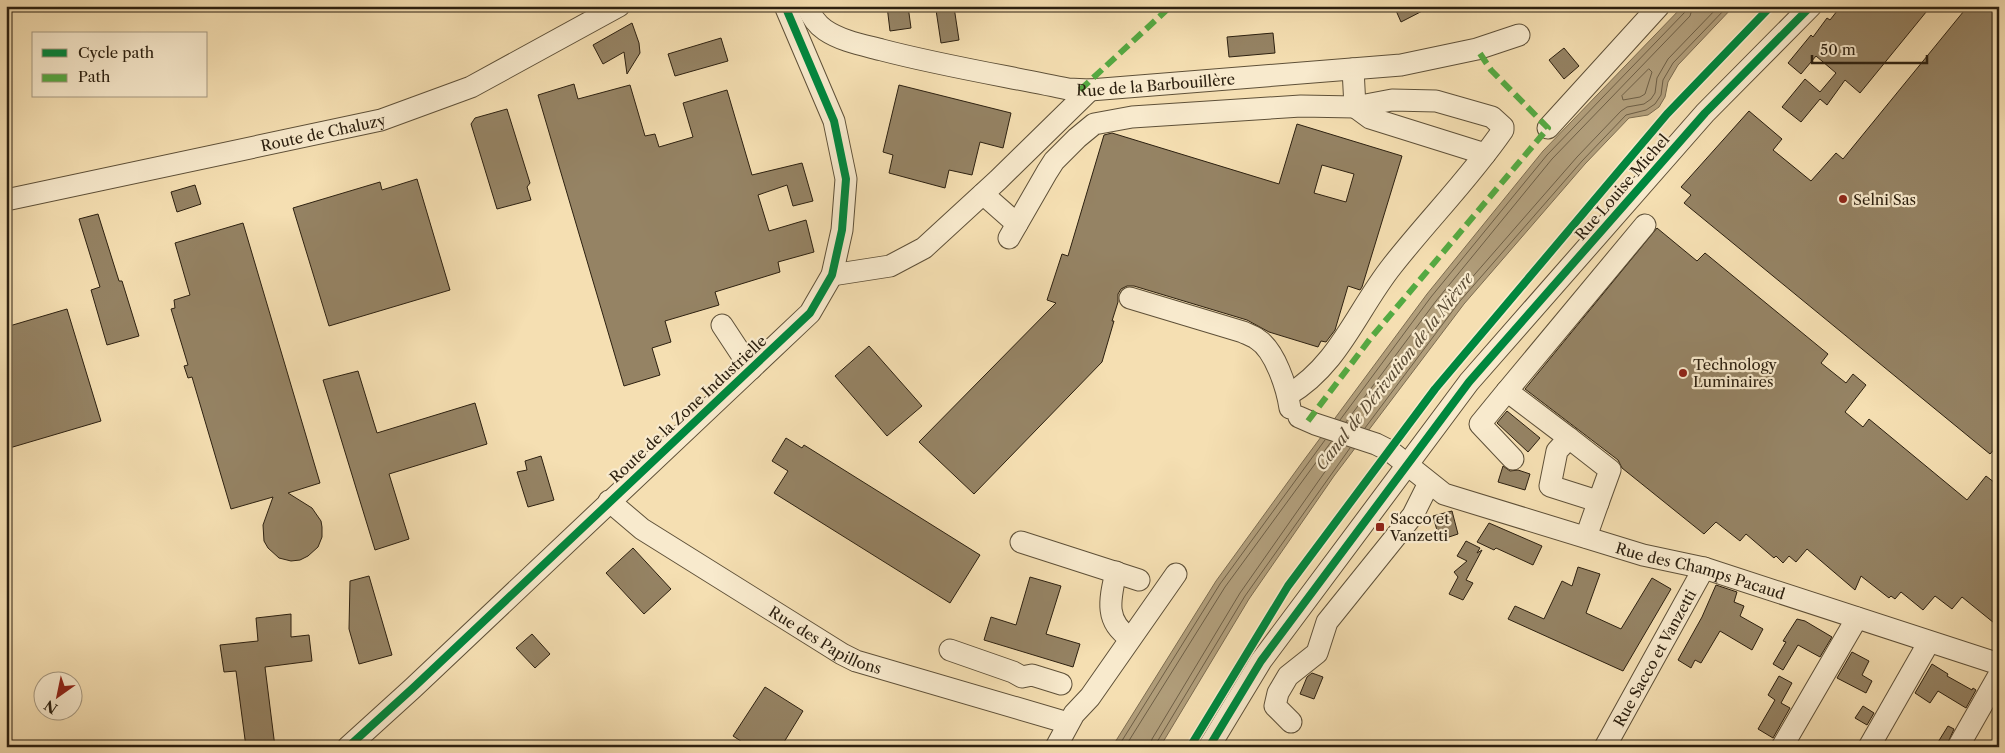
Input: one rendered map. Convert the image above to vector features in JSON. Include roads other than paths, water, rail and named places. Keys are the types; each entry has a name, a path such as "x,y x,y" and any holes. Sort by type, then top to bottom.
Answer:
{"street":[{"name":"Route de Chaluzy","path":"6,200 381,120 471,87 619,6"},
{"name":"Route de la Zone Industrielle","path":"348,747 413,688 810,313 832,276 842,230 846,179 834,121 785,6"},
{"name":"Rue de la Barbouillère","path":"807,6 817,24 837,37 917,58 1068,89 1090,90 1401,65 1477,49 1519,35"},
{"path":"1548,128 1659,6"},
{"name":"Rue Louise Michel","path":"1209,747 1261,661 1469,382 1698,120 1811,6"},
{"path":"1353,69 1355,108"},
{"path":"832,276 890,266 924,248 983,194 1090,90"},
{"path":"983,194 1013,231 1054,161 1087,128 1094,124 1132,118 1301,106 1355,108 1392,100 1436,100 1492,117 1499,121 1503,130 1391,266 1366,303 1340,348 1300,388 1298,412"},
{"path":"1355,108 1376,121 1485,154"},
{"path":"1513,458 1480,424 1645,225"},
{"path":"1130,298 1243,332 1257,338 1269,350 1298,412"},
{"path":"722,325 751,369"},
{"path":"1507,391 1610,470 1586,538"},
{"name":"Rue des Champs Pacaud","path":"1298,412 1390,451 1444,494 1643,555 1704,568 1999,664"},
{"path":"1568,438 1557,451 1550,486 1598,503"},
{"path":"1291,722 1275,706 1278,693 1288,676 1317,653 1327,622 1414,515 1429,482"},
{"name":"Rue des Papillons","path":"609,502 642,529 842,654 874,667 1068,723"},
{"path":"1021,542 1139,580"},
{"name":"Rue Sacco et Vanzetti","path":"1605,747 1704,568"},
{"path":"1116,572 1112,592 1111,613 1120,629 1130,638"},
{"path":"1056,747 1068,723 1090,696 1176,574"},
{"path":"1782,747 1857,618"},
{"path":"1869,747 1930,642"},
{"path":"950,650 1014,672 1022,677 1032,675 1062,684"},
{"path":"1958,747 1999,675"},
{"path":"1012,706 1022,677"}],"water":[{"name":"Canal de Dérivation de la Nièvre","path":"1683,6 1734,6 1678,65 1668,82 1665,97 1659,107 1648,115 1629,118 1585,164 1464,304 1334,476 1249,599 1160,747 1112,747 1216,581 1427,294 1543,151"}],"place":[{"name":"Selni Sas","path":"1843,199"},
{"name":"Technology Luminaires","path":"1683,373"},
{"name":"Sacco et Vanzetti","path":"1380,527"}]}
